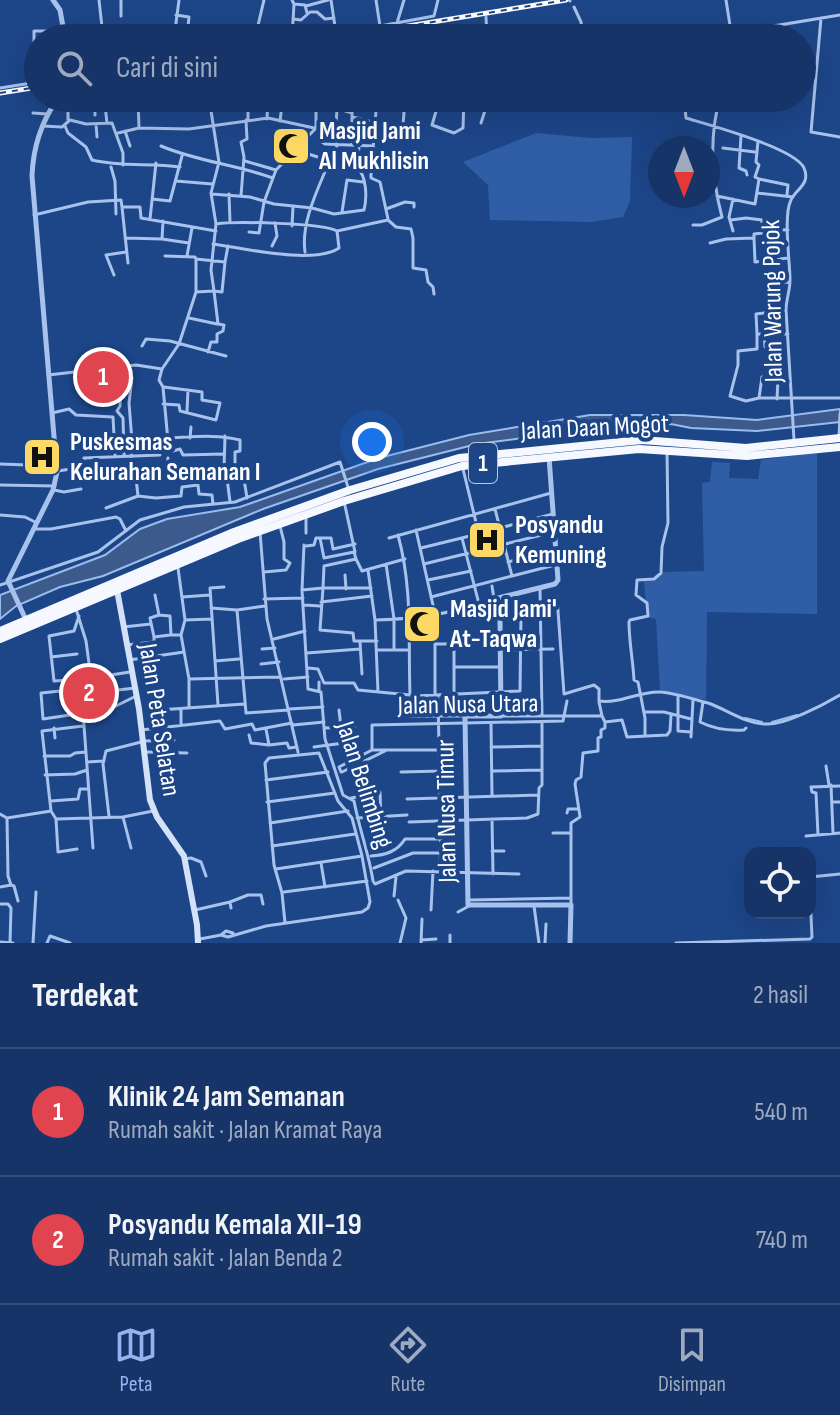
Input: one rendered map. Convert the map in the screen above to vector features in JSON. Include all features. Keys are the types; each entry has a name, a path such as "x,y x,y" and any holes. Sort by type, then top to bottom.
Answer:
{"highway":[{"name":"Jalan Daan Mogot","path":"704,449 746,448 840,436"},
{"name":"Jalan Daan Mogot","path":"0,631 23,616 241,534 349,489 459,458 642,440 747,456 840,447"},
{"name":"Jalan Daan Mogot","path":"115,594 141,585 145,579 241,534 259,531 344,501 462,466 549,456 688,447"},
{"path":"0,639 75,606 115,594 120,584 158,564"}],"main road":[{"name":"Jalan Peta Selatan","path":"115,594 136,692 153,811 184,859 198,941"}],"street":[{"path":"53,0 60,10 63,24"},
{"path":"99,0 102,24"},
{"path":"121,0 121,16"},
{"path":"175,24 179,0"},
{"path":"258,24 264,0"},
{"path":"293,24 293,2 306,6 330,0 335,24"},
{"path":"376,0 380,24"},
{"path":"397,23 404,0"},
{"path":"391,24 434,16 438,0"},
{"path":"726,0 730,24"},
{"path":"293,19 302,20 307,13 306,6"},
{"path":"574,7 580,24"},
{"path":"307,13 317,12 325,19 334,18"},
{"path":"176,15 189,17 188,24"},
{"path":"785,24 840,15"},
{"path":"486,17 486,24"},
{"path":"816,75 821,18"},
{"path":"0,88 24,84"},
{"path":"68,112 68,133 86,147 92,160 110,165 156,163 180,167"},
{"path":"106,112 107,123"},
{"path":"138,112 139,128"},
{"path":"211,112 219,162 211,193 216,224 212,261 218,324"},
{"path":"240,196 244,161 241,142 247,138 247,112"},
{"path":"267,112 267,119"},
{"path":"280,121 281,112"},
{"path":"249,232 259,233 264,202 276,170 315,128 316,112"},
{"path":"305,254 305,227 335,155 337,112"},
{"path":"346,112 376,125 403,124 404,112"},
{"path":"352,112 352,145"},
{"path":"376,112 371,178 378,180 388,220 396,227 412,232 413,268 426,270 434,294"},
{"path":"436,112 434,127 452,133 460,131 464,125 464,112"},
{"path":"481,123 485,112"},
{"name":"Jalan Warung Pojok","path":"685,112 686,118 758,141 782,151 802,165 805,181 790,202 788,230 790,282 786,310 794,443"},
{"path":"715,136 718,112"},
{"path":"813,112 811,132 840,137"},
{"path":"23,616 8,581 54,488 56,469 32,172 47,114 33,113"},
{"path":"118,133 139,128 181,129 267,119 322,130 322,142 373,146"},
{"path":"96,123 97,137"},
{"path":"42,125 114,124 123,165"},
{"path":"125,131 130,146"},
{"path":"741,136 739,170 746,171 747,175"},
{"path":"758,141 756,162 759,165 755,177 788,185 787,195"},
{"path":"161,146 273,178"},
{"path":"211,193 334,214 365,210 362,173 357,168 359,146"},
{"path":"723,148 756,153"},
{"path":"295,150 330,161"},
{"path":"152,199 170,201 183,154"},
{"path":"244,161 276,170"},
{"path":"150,219 156,163"},
{"path":"110,165 115,175 116,214"},
{"path":"720,197 754,205 759,179"},
{"path":"342,212 347,180 363,182"},
{"path":"176,181 213,184"},
{"path":"757,193 793,197"},
{"path":"229,194 230,222"},
{"path":"733,199 730,219 733,231"},
{"path":"34,215 88,202 122,200 128,263"},
{"path":"386,209 406,201 414,203 414,207"},
{"path":"122,207 140,207 141,217 216,231"},
{"path":"292,226 293,207"},
{"path":"720,208 722,217"},
{"path":"693,225 722,217 762,220 763,234 754,234 755,262 788,258"},
{"path":"216,224 327,226 337,231 388,220"},
{"path":"162,239 163,221"},
{"path":"272,246 277,236 275,223"},
{"path":"187,256 192,228"},
{"path":"763,229 788,230"},
{"path":"213,244 248,252 305,254 338,251 337,231"},
{"path":"125,238 189,243"},
{"path":"710,243 754,238"},
{"path":"196,292 222,292 228,246"},
{"path":"114,275 106,255 126,252"},
{"path":"165,256 225,262"},
{"path":"196,259 196,292 189,318 159,380 163,387 169,452 180,449 183,455 223,454"},
{"path":"771,284 790,282"},
{"path":"778,291 779,311"},
{"path":"786,310 755,314 757,349 738,351 730,396 746,401 759,398 840,398"},
{"path":"189,318 224,325 223,331 217,334 217,342 211,342 208,352"},
{"path":"757,334 788,334"},
{"path":"764,334 765,347"},
{"path":"142,346 146,339 226,356"},
{"path":"48,375 136,365 162,369"},
{"path":"118,366 119,375 123,375 124,380 118,381 121,384 121,398 117,411 123,418 124,455"},
{"path":"759,398 762,377"},
{"path":"132,378 129,403 131,467 137,481 138,496"},
{"path":"777,399 778,379"},
{"path":"163,387 202,392 202,400 220,403 216,420 180,411 179,405 163,404"},
{"path":"187,412 188,390"},
{"path":"52,413 69,409 76,415 113,417 115,455"},
{"path":"840,414 840,436"},
{"path":"190,438 191,427"},
{"path":"168,438 217,434 241,440 240,451 235,452 235,468"},
{"path":"225,436 223,454 230,503"},
{"path":"645,734 644,712 638,682 634,679 633,653 629,644 629,622 648,616 647,603 636,595 637,581 654,579 661,573 662,547 668,523 667,449"},
{"path":"82,469 84,455 160,455"},
{"path":"375,620 435,614 558,582 549,456"},
{"path":"166,477 168,458"},
{"path":"0,585 98,552 140,520 184,507 230,503 341,463 349,489"},
{"path":"0,464 56,469 82,469 91,464"},
{"path":"462,466 483,551"},
{"path":"137,481 189,472 256,467"},
{"path":"227,479 244,479 247,498"},
{"path":"0,485 54,488 64,492 81,489"},
{"path":"106,508 138,496 181,496 182,487 198,485 199,494 212,495 213,504"},
{"path":"389,538 551,493"},
{"path":"344,501 361,571 405,559"},
{"path":"495,509 512,576"},
{"path":"500,528 553,514"},
{"path":"0,515 25,517 37,522"},
{"path":"306,515 306,533"},
{"path":"33,529 51,529 116,517 126,531"},
{"path":"279,524 284,542 284,559 302,564"},
{"path":"416,530 435,614 440,797"},
{"path":"249,735 251,743 287,743 289,748 298,749 265,606 259,531"},
{"path":"424,564 554,532"},
{"path":"421,548 478,534"},
{"path":"398,535 405,559 411,617 409,650 412,696"},
{"path":"189,679 308,677 302,590 304,546 314,545 316,538 331,538 333,549 355,544"},
{"path":"320,538 324,558 354,552"},
{"path":"462,538 479,604"},
{"path":"508,562 555,549"},
{"path":"356,559 324,566 320,630 353,633 354,641 377,641"},
{"path":"264,572 282,572 290,563"},
{"path":"386,564 394,619 394,650"},
{"path":"177,565 185,620 181,635 189,679 189,708"},
{"path":"431,597 557,565"},
{"path":"368,570 377,641 378,692"},
{"path":"427,580 471,571"},
{"path":"345,575 346,589"},
{"path":"492,586 500,619 501,716"},
{"path":"218,705 210,588 224,587"},
{"path":"302,590 371,588"},
{"path":"540,588 542,715"},
{"path":"155,595 159,615"},
{"path":"182,597 210,595"},
{"path":"303,605 372,596"},
{"path":"557,597 564,694 594,685 599,689 598,705 605,722 605,728 598,738 598,751 583,754 581,777 575,784 580,817 571,823 570,943"},
{"path":"264,599 303,598"},
{"path":"75,606 92,686"},
{"path":"211,608 237,610 265,606"},
{"path":"237,610 247,714 323,707"},
{"path":"500,619 530,614"},
{"path":"308,668 318,669 324,683 354,683 358,690 412,696 521,690 521,615"},
{"path":"54,681 49,636 74,631 79,616"},
{"path":"126,645 154,642 151,616 170,616 171,635"},
{"path":"185,620 212,619"},
{"path":"123,627 151,624"},
{"path":"273,639 305,631"},
{"path":"154,637 181,635"},
{"path":"481,641 500,640"},
{"path":"360,642 362,674"},
{"path":"435,642 454,644 454,694"},
{"path":"262,649 275,648"},
{"path":"307,653 360,649"},
{"path":"500,650 553,649"},
{"path":"377,650 409,650"},
{"path":"129,660 184,652"},
{"path":"51,657 77,654"},
{"path":"215,661 240,659"},
{"path":"261,664 279,662"},
{"path":"454,667 500,667"},
{"path":"46,683 132,671"},
{"name":"Jalan Belimbing","path":"308,677 309,690 319,691 326,744 343,795 351,798 375,884 392,875 396,877"},
{"path":"77,849 58,852 56,819 51,811 45,775 41,693 80,688 79,679"},
{"path":"319,682 319,691"},
{"path":"63,703 92,695 136,692"},
{"path":"43,719 110,709 136,692"},
{"path":"599,701 660,692 703,702 766,725 813,711 840,695"},
{"path":"92,695 93,711"},
{"path":"678,696 678,731 691,735 693,700"},
{"path":"566,715 567,701"},
{"path":"703,702 700,722 711,728 726,730 746,728"},
{"path":"159,710 244,704"},
{"path":"181,709 181,726"},
{"path":"339,710 341,727"},
{"path":"83,712 93,848"},
{"path":"644,712 691,719"},
{"name":"Jalan Nusa Utara","path":"372,750 372,725 542,722 565,720 566,715"},
{"path":"605,722 622,720 626,737 668,734 671,715"},
{"path":"410,716 602,716"},
{"name":"Jalan Nusa Timur","path":"465,716 468,903"},
{"path":"141,730 220,721 225,729 252,724 254,730 324,722"},
{"path":"409,822 534,817 538,814 538,795 542,785 542,722"},
{"path":"491,723 492,795"},
{"path":"43,730 83,726"},
{"path":"324,728 354,727"},
{"path":"54,728 55,738"},
{"path":"266,728 269,745"},
{"path":"109,816 104,761 106,751 143,742 174,740"},
{"path":"314,747 351,742"},
{"path":"491,747 542,746"},
{"path":"389,749 342,772 339,768 372,750 389,749 439,750"},
{"path":"43,756 70,756 86,752"},
{"path":"144,752 187,753"},
{"path":"198,941 285,923 362,912 368,908 370,902 362,856 348,811 338,801 319,753 269,758 265,763 272,846 285,923"},
{"path":"86,762 104,761"},
{"path":"826,766 833,833"},
{"path":"45,775 75,774 87,770"},
{"path":"492,771 542,770"},
{"path":"401,772 440,771"},
{"path":"266,780 328,772"},
{"path":"804,787 840,786"},
{"path":"811,787 812,792 816,793 818,835"},
{"path":"50,801 78,799 80,789 88,789"},
{"path":"380,792 381,819"},
{"path":"267,802 335,793"},
{"path":"351,798 368,795"},
{"path":"407,799 538,795"},
{"path":"832,802 840,802"},
{"path":"567,813 568,809 578,809"},
{"path":"0,814 7,818 51,811"},
{"path":"56,819 123,817 153,811"},
{"path":"270,823 348,811"},
{"path":"357,818 381,819 407,815"},
{"path":"123,817 131,848"},
{"path":"7,818 11,885 18,901"},
{"path":"832,818 840,818"},
{"path":"492,819 493,874"},
{"path":"440,869 441,820"},
{"path":"553,833 571,833"},
{"path":"806,836 840,833"},
{"path":"272,846 355,834"},
{"path":"369,857 385,855 400,847 405,839 441,839"},
{"path":"492,851 504,851"},
{"path":"374,868 413,853 441,853"},
{"path":"276,869 362,856"},
{"path":"184,859 201,862 206,876"},
{"path":"321,863 325,887"},
{"path":"400,943 406,918 396,898 396,877 406,871 519,874"},
{"path":"431,910 433,871"},
{"path":"0,872 10,875"},
{"path":"816,876 840,874"},
{"path":"282,893 367,881"},
{"path":"0,887 11,885"},
{"path":"33,943 36,892"},
{"path":"194,910 258,895 263,897 263,904"},
{"path":"458,912 468,903 571,901"},
{"path":"503,903 534,906 571,901"},
{"path":"230,902 231,908"},
{"path":"0,904 8,904 11,908 11,943 0,942"},
{"path":"534,906 539,943"},
{"path":"422,919 421,942 436,939"},
{"path":"676,943 805,942 812,937 811,919"},
{"path":"545,943 546,924"},
{"path":"450,935 450,943"},
{"path":"47,943 50,936 70,943"}],"shaded area":[{"path":"536,133 591,138 632,137 630,201 623,217 591,222 490,220 488,185 463,162"},
{"path":"840,409 840,422 757,431 671,424 477,444 378,469 263,509 103,576 60,587 16,606 0,619 0,595 105,555 140,529 167,519 240,507 379,458 469,435 590,415 684,415 757,420"},
{"path":"817,452 817,614 707,612 706,700 660,690 656,619 647,617 644,581 655,580 663,572 704,571 702,483 710,482 712,462 730,463 729,478 758,479 761,460"}],"waterway":[{"path":"772,722 797,715"},
{"path":"745,718 762,722"}],"railway":[{"path":"420,24 566,0"},
{"path":"0,93 24,89"}],"place":[{"name":"Masjid Jami Al Mukhlisin","path":"291,146"},
{"name":"Klinik 24 Jam Semanan","path":"103,377"},
{"name":"Puskesmas Kelurahan Semanan I","path":"42,457"},
{"name":"Posyandu Kemuning","path":"487,540"},
{"name":"Masjid Jami' At-Taqwa","path":"422,624"},
{"name":"Posyandu Kemala XII-19","path":"89,693"}]}
